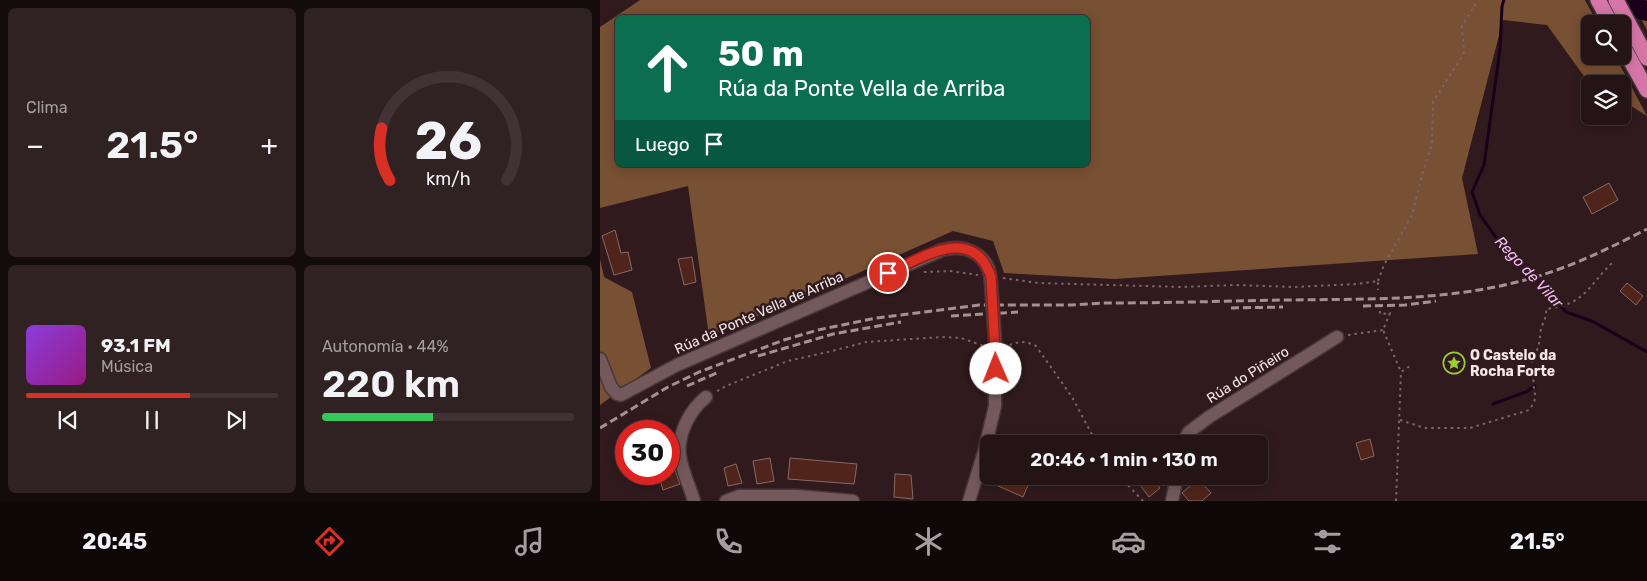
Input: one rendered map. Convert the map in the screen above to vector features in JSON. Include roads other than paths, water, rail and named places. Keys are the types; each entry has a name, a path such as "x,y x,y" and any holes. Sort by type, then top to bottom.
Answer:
{"highway":[{"path":"1598,0 1606,15"},
{"path":"1616,0 1647,58"},
{"path":"1631,61 1647,90"}],"street":[{"name":"Rúa da Ponte Vella de Arriba","path":"600,359 610,387 617,394 621,394 677,365 942,250 951,247 967,249 976,253 988,267 999,348 995,406 984,452 969,501"},
{"name":"Rúa do Piñeiro","path":"1187,435 1209,417 1337,337"},
{"path":"694,501 682,463 680,446 683,431 691,414 696,406 706,397"},
{"path":"1172,501 1175,485"},
{"path":"726,501 739,496 797,496 852,501"}],"waterway":[{"name":"Rego de Vilar","path":"1504,0 1502,6 1500,49 1484,165 1472,192 1480,215 1505,250 1525,267 1566,312 1592,321 1647,352"},
{"path":"1611,0 1647,11"},
{"path":"1493,404 1526,392 1535,386"}],"railway":[{"path":"600,428 668,387 699,372 784,340 818,330 876,318 979,305 1374,299 1461,293 1517,282 1551,272 1600,252 1647,229"},
{"path":"1363,306 1405,305 1436,301"},
{"path":"1231,308 1283,307"},
{"path":"951,316 1018,312"},
{"path":"758,356 833,334 901,322"},
{"path":"687,386 719,372"}],"place":[{"name":"O Castelo da Rocha Forte","path":"1454,363"}]}
